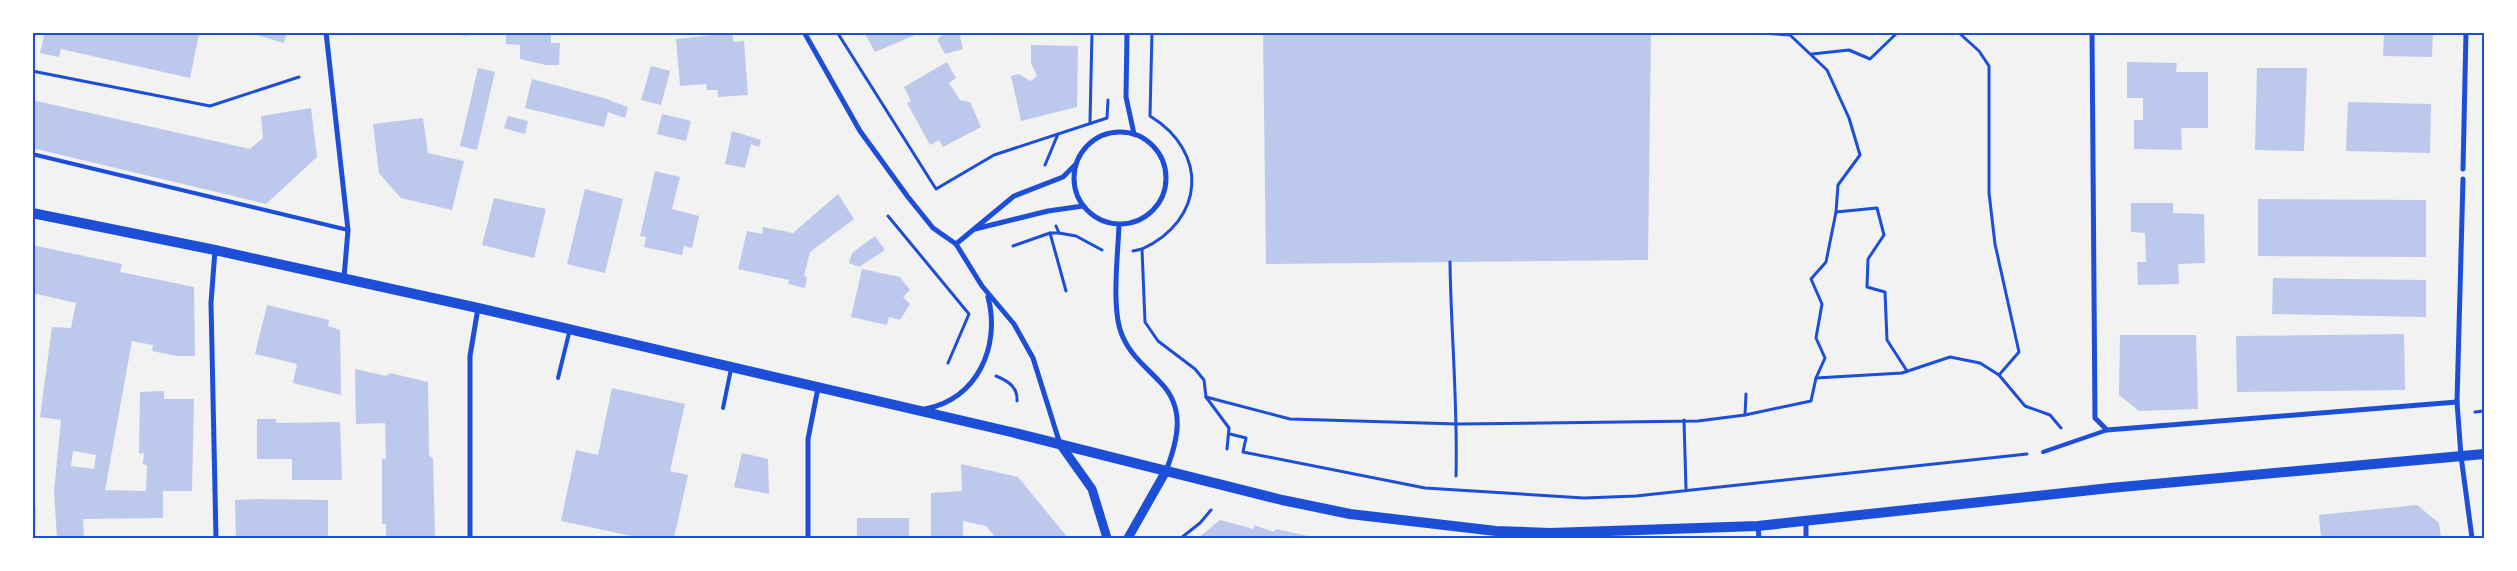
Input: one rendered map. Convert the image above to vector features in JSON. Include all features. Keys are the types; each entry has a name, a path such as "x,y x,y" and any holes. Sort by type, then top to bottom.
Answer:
{"main road":[{"path":"32,213 215,250 570,329 1350,514 1496,531 1550,534 1758,526 1806,519 2484,454"}],"street":[{"path":"326,32 348,230 344,278"},
{"path":"804,32 860,131 933,228 956,244 988,294 1014,324 1033,358 1060,444 1092,489 1107,538"},
{"path":"1127,32 1126,97 1134,134"},
{"path":"2092,32 2096,418 2107,430 2457,402"},
{"path":"2463,169 2466,32"},
{"path":"956,244 1014,196 1063,177 1076,165 1084,149 1103,135 1120,132 1134,134 1152,145 1166,169 1165,190 1150,214 1139,221 1119,225 1100,220 1083,206 1074,186 1076,165"},
{"path":"2463,179 2457,402 2461,456 2472,538"},
{"path":"975,229 1048,211 1083,206"},
{"path":"1119,225 1116,313 1121,334 1133,355 1162,383 1170,395 1178,418 1175,447 1166,471 1128,538"},
{"path":"215,250 210,303 216,538"},
{"path":"918,410 941,406 958,397 981,372 989,349 992,327 992,309 988,294"},
{"path":"470,538 470,356 478,308"},
{"path":"808,538 808,439 819,387"},
{"path":"1806,519 1806,538"},
{"path":"1758,526 1759,538"}],"lane":[{"path":"32,154 348,230"},
{"path":"558,378 570,329"},
{"path":"722,408 731,367"},
{"path":"2043,452 2107,430"}],"path":[{"path":"836,32 936,189 994,155 1107,118 1108,99"},
{"path":"1090,122 1092,32"},
{"path":"1142,249 1166,236 1175,227 1183,214 1191,188 1188,160 1178,138 1165,125 1150,116 1152,32"},
{"path":"1206,398 1290,419 1457,424 1698,421 1745,415 1811,401 1816,378 1825,358 1816,338 1822,304 1811,279 1826,262 1836,212 1838,185 1860,155 1849,118 1827,70 1790,35 1743,32"},
{"path":"1811,54 1849,50 1870,59 1898,32"},
{"path":"1958,32 1979,51 1989,66 1989,193 1995,244 2019,352 1998,375"},
{"path":"32,71 210,106 299,77"},
{"path":"1836,212 1877,208 1884,235 1868,259 1867,286 1885,292 1887,340 1907,371"},
{"path":"888,216 970,314 948,363"},
{"path":"1014,246 1050,233 1059,232"},
{"path":"1050,233 1066,291"},
{"path":"1450,262 1452,366 1457,424 1456,476"},
{"path":"1816,378 1907,371 1950,357 1980,363 1998,375 2025,406 2050,415 2073,442"},
{"path":"995,376 1012,386 1018,393 1017,401"},
{"path":"1745,415 1746,394"},
{"path":"1684,420 1686,489"},
{"path":"1230,434 1246,438 1243,452 1425,488 1584,498 1636,496 1686,489 2043,452"},
{"path":"1181,538 1200,523 1211,510"}],"building":[{"path":"45,32 191,32 199,34 190,78 61,49 59,57 40,53"},
{"path":"246,32 287,32 284,43"},
{"path":"463,32 483,32 483,34 463,36"},
{"path":"506,32 551,32 551,43 560,43 559,65 546,65 520,59 520,45 506,44"},
{"path":"864,32 922,32 875,52"},
{"path":"947,32 959,32 963,49 945,54 937,39"},
{"path":"1263,32 1651,32 1648,260 1266,264"},
{"path":"2384,32 2433,32 2432,57 2383,56"},
{"path":"732,33 734,42 744,41 748,95 718,97 718,90 707,90 706,84 680,86 676,39"},
{"path":"1031,45 1078,46 1077,107 1021,121 1011,76 1019,74 1031,81 1037,76 1031,63"},
{"path":"947,62 956,78 949,83 960,100 970,102 981,127 943,147 939,140 930,145 907,103 911,101 904,87"},
{"path":"2127,62 2177,63 2176,72 2208,72 2208,128 2181,128 2182,150 2134,149 2134,120 2143,120 2143,98 2127,98"},
{"path":"651,66 670,71 661,105 641,100"},
{"path":"478,68 495,72 477,150 460,146"},
{"path":"2257,68 2307,68 2304,151 2255,150"},
{"path":"532,79 611,100 628,107 625,118 608,112 604,127 525,108"},
{"path":"32,100 250,149 263,138 261,116 311,108 317,157 266,204 32,148"},
{"path":"2348,102 2431,104 2430,153 2346,151"},
{"path":"662,114 691,121 686,141 657,134"},
{"path":"508,116 528,121 525,134 504,128"},
{"path":"423,118 428,153 464,161 452,210 401,198 379,173 373,124"},
{"path":"732,131 761,140 759,147 751,144 745,168 725,164"},
{"path":"655,171 680,177 672,209 699,216 692,248 684,246 682,255 644,247 646,237 640,236"},
{"path":"585,189 623,199 605,273 567,264"},
{"path":"838,194 854,219 810,252 804,276 807,277 805,288 788,284 789,280 738,269 747,231 762,234 763,227 793,233"},
{"path":"494,198 546,209 534,258 482,245"},
{"path":"2258,199 2426,200 2426,257 2258,256"},
{"path":"2131,203 2173,203 2173,213 2204,214 2205,263 2178,264 2179,284 2138,285 2137,262 2146,262 2145,233 2131,232"},
{"path":"875,236 885,250 859,267 849,263 852,253"},
{"path":"32,245 122,264 120,272 194,287 195,356 177,356 152,351 153,345 132,341 105,490 146,491 147,465 143,464 144,453 139,454 140,392 164,391 164,399 194,399 192,491 163,491 163,518 83,519 84,538 57,538 54,491 61,420 40,417 52,327 71,328 76,303 32,293","holes":["73,451 96,455 94,469 71,466"]},
{"path":"862,269 900,277 910,290 903,297 910,304 900,320 889,317 887,325 851,317"},
{"path":"2273,278 2426,280 2426,317 2272,314"},
{"path":"267,305 329,320 328,326 340,330 341,395 293,383 297,364 255,354"},
{"path":"2404,334 2405,390 2237,392 2236,336"},
{"path":"2120,335 2196,335 2198,409 2139,411 2119,395"},
{"path":"355,369 386,376 390,373 428,382 429,455 433,459 435,536 386,536 386,524 382,524 382,459 386,459 385,423 356,424"},
{"path":"612,388 685,404 670,471 688,475 674,538 641,538 561,521 576,450 598,455"},
{"path":"257,419 276,419 276,423 340,422 342,480 292,480 292,459 257,459"},
{"path":"742,453 768,459 769,494 734,487"},
{"path":"961,464 1018,477 1068,538 996,538 986,526 963,521 963,538 931,538 931,493 962,491"},
{"path":"235,500 328,500 328,538 236,538"},
{"path":"2417,505 2439,523 2441,538 2321,538 2319,515"},
{"path":"32,507 36,507 35,538 32,538"},
{"path":"857,518 909,518 909,538 857,538"},
{"path":"1220,520 1254,529 1254,525 1274,532 1276,529 1317,538 1198,538"}]}
